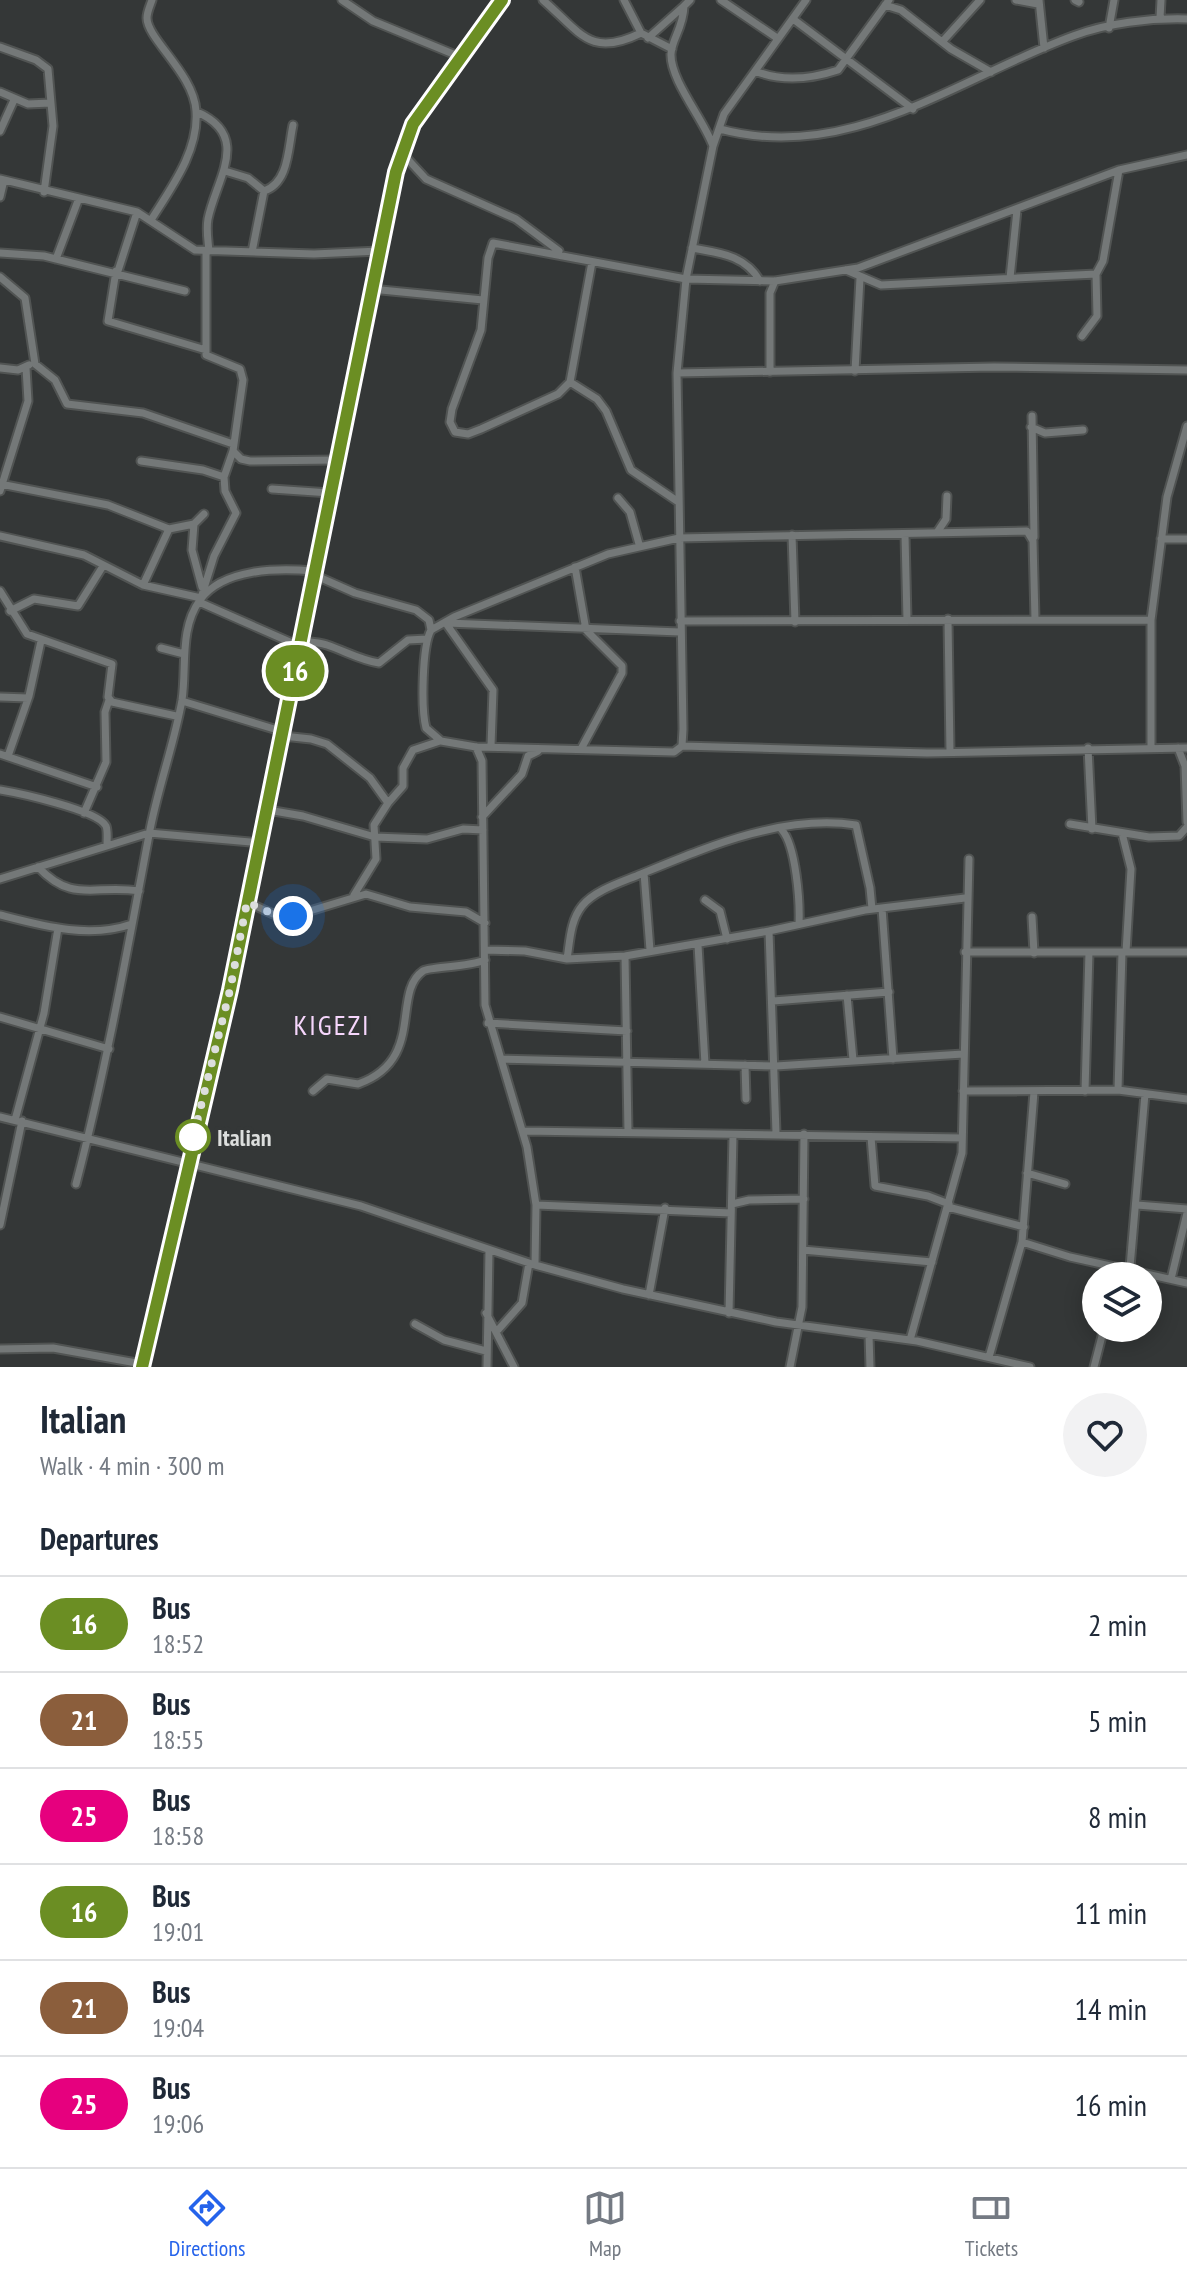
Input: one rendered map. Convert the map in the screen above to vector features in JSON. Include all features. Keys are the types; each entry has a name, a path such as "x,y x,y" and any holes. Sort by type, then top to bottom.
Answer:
{"main road":[{"path":"142,1365 230,990 371,289 402,153 425,105 463,58 502,0"}],"street":[{"path":"151,220 184,166 197,112 182,72 149,27 147,14 152,0"},
{"path":"342,0 373,21 463,58"},
{"path":"543,0 594,44 614,45 645,36 687,3"},
{"path":"624,0 645,36 672,49"},
{"path":"721,0 777,38"},
{"path":"682,746 677,373 686,279 713,146 732,100 806,0"},
{"path":"942,42 980,0"},
{"path":"1016,0 1038,2 1044,48"},
{"path":"1109,28 1114,0"},
{"path":"1160,18 1161,0"},
{"path":"687,3 682,29 672,49 672,65 713,146"},
{"path":"755,71 771,77 823,75 838,70 887,3 991,72"},
{"path":"720,129 765,139 872,124 913,109 1076,34 1160,18 1187,19"},
{"path":"793,19 913,109"},
{"path":"0,47 36,60 48,69 53,126 44,192"},
{"path":"0,92 28,104 50,103"},
{"path":"0,131 14,100"},
{"path":"76,1184 109,1049 149,833 182,701 184,654 214,556 236,513 225,491 224,477 233,448 243,376 235,366 209,358 206,350 207,224 225,171 225,140 212,121 197,112"},
{"path":"264,191 274,187 281,179 293,125"},
{"path":"402,153 426,179 516,219 564,254"},
{"path":"592,262 570,382 558,394 489,426 468,434 455,432 450,422 452,409 481,330 488,258 493,243 686,279 775,281 846,270 896,255 1119,170 1187,155"},
{"path":"1082,336 1097,316 1096,274 1103,261 1119,170"},
{"path":"225,171 248,178 264,191"},
{"path":"0,197 2,179 44,192 137,212 186,247 207,251 379,251"},
{"path":"252,252 264,191"},
{"path":"56,259 79,198"},
{"path":"1010,278 1017,210"},
{"path":"137,212 117,271 108,321 206,350"},
{"path":"692,248 734,257 745,263 760,281"},
{"path":"0,253 56,259 117,271 144,283 185,291"},
{"path":"846,270 876,284 894,285 1096,274"},
{"path":"0,277 25,298 37,368 55,380 70,406 143,413 233,448 241,459 250,461 336,460"},
{"path":"855,371 860,278"},
{"path":"770,372 770,293 775,281"},
{"path":"371,289 483,300"},
{"path":"33,357 26,368 28,401 1,487 108,505 169,529 194,524 204,514"},
{"path":"677,373 994,367 1187,370"},
{"path":"0,368 26,368"},
{"path":"570,382 597,399 606,411 631,470 677,501"},
{"path":"1032,416 1035,619"},
{"path":"1151,747 1151,620 1167,497 1187,426"},
{"path":"1031,427 1045,433 1083,430"},
{"path":"141,461 203,470 224,477"},
{"path":"272,489 330,493"},
{"path":"937,532 946,519 947,496"},
{"path":"618,498 630,512 639,544"},
{"path":"194,524 192,550 201,596"},
{"path":"143,585 169,529"},
{"path":"431,630 575,567 639,544 679,538 1020,530 1032,534 1033,541"},
{"path":"792,535 795,622"},
{"path":"905,535 907,620"},
{"path":"0,536 63,549 143,585 201,596 300,643 323,643 352,657 379,663 404,642 416,638 427,639"},
{"path":"1161,539 1187,539"},
{"path":"10,611 34,599 78,606 103,566"},
{"path":"575,567 586,630 620,660 622,673 581,749"},
{"path":"201,596 221,584 264,571 313,572 355,593 416,610 429,620 431,630 427,639 425,721 431,734 441,741 476,747 674,752 682,746 950,752 1183,748 1187,824 1183,834 1172,838 1070,824"},
{"path":"0,591 21,629 41,641 112,664 106,762 84,813"},
{"path":"948,619 950,752"},
{"path":"680,621 1151,620"},
{"path":"445,622 680,632"},
{"path":"445,622 493,690 491,746"},
{"path":"41,641 28,698 4,755 97,787"},
{"path":"161,648 184,654"},
{"path":"0,697 28,698"},
{"path":"109,700 176,716"},
{"path":"182,701 283,734 327,744 370,778 388,803"},
{"path":"354,895 376,859 376,819 403,786 403,768 413,750 441,741"},
{"path":"476,747 482,761 488,1023 524,1131 536,1205 532,1264 522,1303 498,1330"},
{"path":"1088,748 1092,829"},
{"path":"482,817 522,774 528,756 544,749"},
{"path":"0,790 84,813 105,824 107,845"},
{"path":"268,810 303,816 375,837 427,839 463,829 483,830"},
{"path":"567,959 574,921 582,905 616,884 734,838 808,825 856,825 872,909"},
{"path":"782,830 787,838 796,881 799,924"},
{"path":"0,879 149,833 261,843"},
{"path":"1118,1090 1131,869 1122,833"},
{"path":"910,1340 960,1167 965,898 969,859"},
{"path":"38,867 53,883 67,890 119,888 139,891"},
{"path":"644,873 650,950"},
{"path":"247,902 273,914 293,916 354,895 391,899 410,907 466,912 485,923"},
{"path":"485,950 525,951 567,959 625,956 698,945 872,909 965,898"},
{"path":"705,900 720,911 727,939"},
{"path":"882,908 893,1059"},
{"path":"0,915 58,928 96,932 132,924"},
{"path":"1032,917 1034,953"},
{"path":"0,1225 18,1120 58,928"},
{"path":"769,931 776,1133"},
{"path":"698,945 705,1064"},
{"path":"965,952 1187,952"},
{"path":"1085,1091 1089,952"},
{"path":"625,956 628,1132"},
{"path":"313,1091 327,1079 358,1084 390,1064 406,1025 413,982 427,968 461,968 485,960"},
{"path":"773,1001 889,992"},
{"path":"847,995 853,1060"},
{"path":"0,1017 109,1049"},
{"path":"488,1023 627,1031"},
{"path":"501,1059 776,1066 963,1054"},
{"path":"745,1065 746,1099"},
{"path":"963,1091 1118,1090 1187,1099"},
{"path":"989,1357 1022,1242 1034,1092"},
{"path":"1125,1262 1137,1205 1145,1094"},
{"path":"0,1117 361,1206 489,1251 649,1295 729,1313 910,1340 1030,1367"},
{"path":"524,1131 962,1138"},
{"path":"790,1367 799,1325 804,1134"},
{"path":"729,1313 733,1135"},
{"path":"871,1137 875,1186 928,1196 948,1205 1024,1227"},
{"path":"1027,1173 1065,1184"},
{"path":"536,1205 732,1209 749,1200 804,1199"},
{"path":"1137,1205 1187,1211 1171,1279"},
{"path":"649,1295 665,1208"},
{"path":"1022,1242 1090,1262"},
{"path":"803,1250 932,1262"},
{"path":"487,1367 489,1251"},
{"path":"1162,1277 1187,1283"},
{"path":"486,1313 498,1330 514,1367"},
{"path":"415,1324 444,1340 486,1351"},
{"path":"869,1335 870,1367"},
{"path":"1094,1367 1100,1342"},
{"path":"0,1349 53,1348 142,1365"}],"bus line":[{"name":"16","path":"142,1367 196,1123 230,990 287,723 312,574 396,172 413,124 502,0"}],"place":[{"name":"Italian","path":"193,1137"}],"district":[{"name":"KIGEZI","path":"332,1024"}],"route":[{"path":"193,1137 192,1142 230,990 247,902 273,914 293,916"}]}
